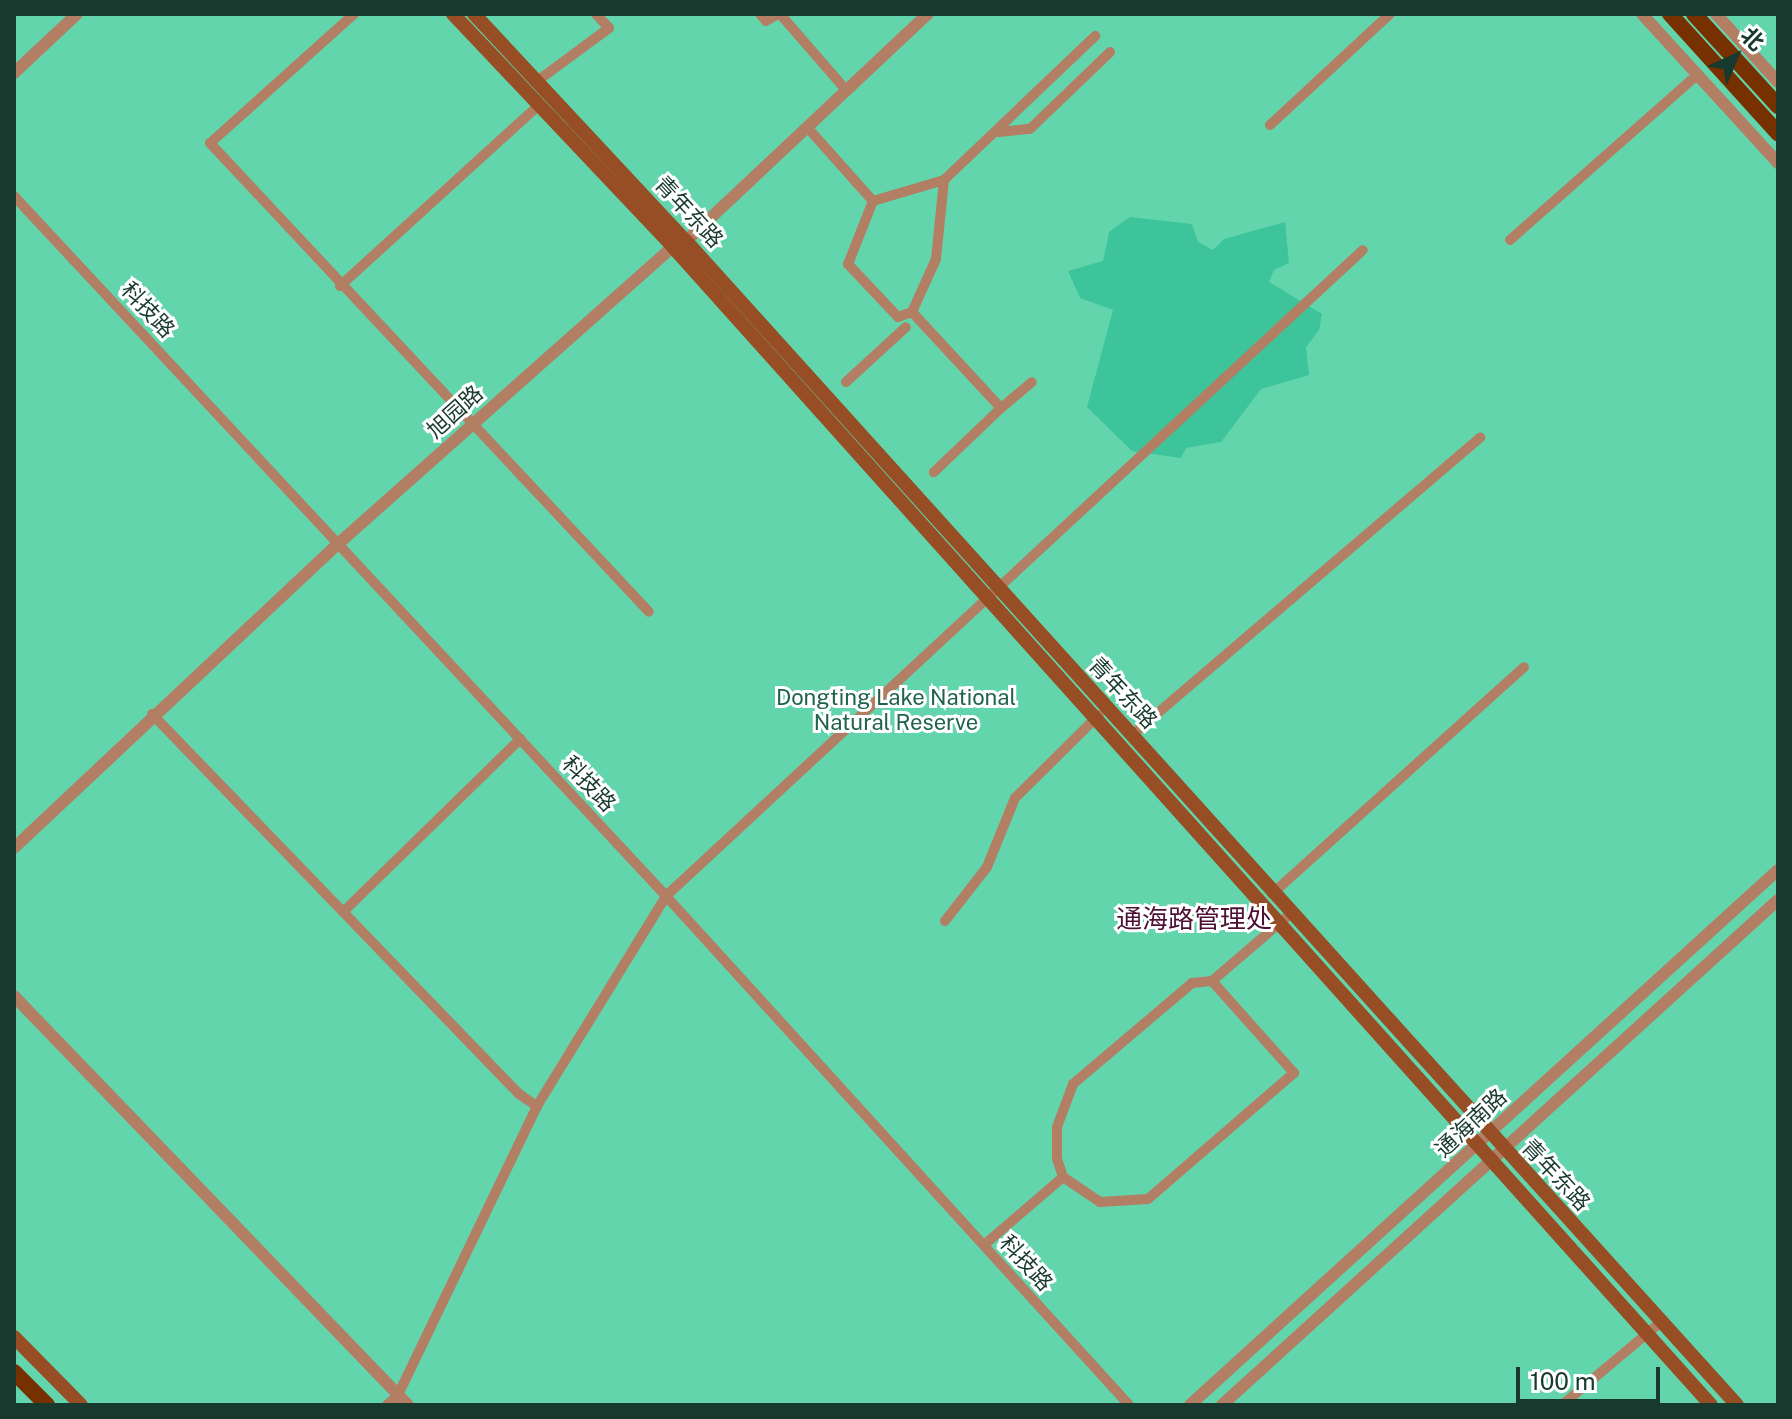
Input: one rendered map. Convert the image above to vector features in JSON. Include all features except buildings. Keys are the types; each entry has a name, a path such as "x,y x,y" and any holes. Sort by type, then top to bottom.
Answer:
{"main road":[{"name":"青年东路","path":"453,14 538,106 680,244 987,603 1093,720 1504,1151 1737,1405"},
{"name":"青年东路","path":"474,14 680,244 1132,735 1272,894 1284,919 1475,1147 1711,1405"},
{"path":"1670,14 1778,133"},
{"path":"1694,14 1778,106"},
{"path":"14,1337 81,1405"},
{"path":"14,1372 47,1405"}],"street":[{"path":"14,73 77,14"},
{"path":"354,14 210,143 470,425 649,612"},
{"path":"536,82 609,28 596,14"},
{"path":"760,14 766,21 779,14 847,91"},
{"name":"旭园路","path":"14,848 152,714 338,544 470,425 680,244 928,14"},
{"path":"1270,125 1390,14"},
{"path":"1642,14 1778,163"},
{"path":"1716,14 1778,82"},
{"path":"873,201 944,180 999,132 1095,36"},
{"path":"1080,50 1095,66"},
{"path":"999,132 1030,129 1110,52"},
{"path":"1510,240 1697,75"},
{"path":"340,286 538,106"},
{"path":"807,127 873,201"},
{"path":"846,382 906,327 915,314 936,259 944,180"},
{"name":"科技路","path":"14,196 666,896 1129,1405"},
{"path":"873,201 848,264 906,327"},
{"path":"387,1405 398,1395 537,1106 666,896 1000,592 1363,250"},
{"path":"898,317 915,314"},
{"path":"915,314 1001,408"},
{"path":"934,472 1032,382"},
{"path":"1132,735 1480,438"},
{"path":"1272,894 1524,667"},
{"path":"945,921 987,867 1015,798 1106,708"},
{"path":"152,714 519,1094 537,1106"},
{"path":"343,912 520,739"},
{"name":"通海南路","path":"1190,1405 1778,870"},
{"name":"通海南路","path":"1222,1405 1778,900"},
{"path":"1212,981 1294,1073 1148,1199 1100,1202 1063,1177 1057,1159 1057,1127 1073,1084 1192,983 1212,981 1284,919"},
{"path":"14,996 408,1405"},
{"path":"984,1245 1063,1177"},
{"path":"1562,1405 1662,1321"}],"green space":[{"name":"Dongting Lake National Natural Reserve","path":"14,14 1778,14 1778,1405 14,1405"},
{"path":"1130,217 1192,224 1198,242 1213,250 1224,239 1285,222 1289,263 1274,270 1269,282 1322,314 1319,330 1306,347 1309,375 1261,389 1221,442 1186,448 1181,458 1132,451 1087,407 1113,310 1080,298 1068,271 1103,261 1109,232"}],"district":[{"name":"通海路管理处","path":"1194,919"}]}
